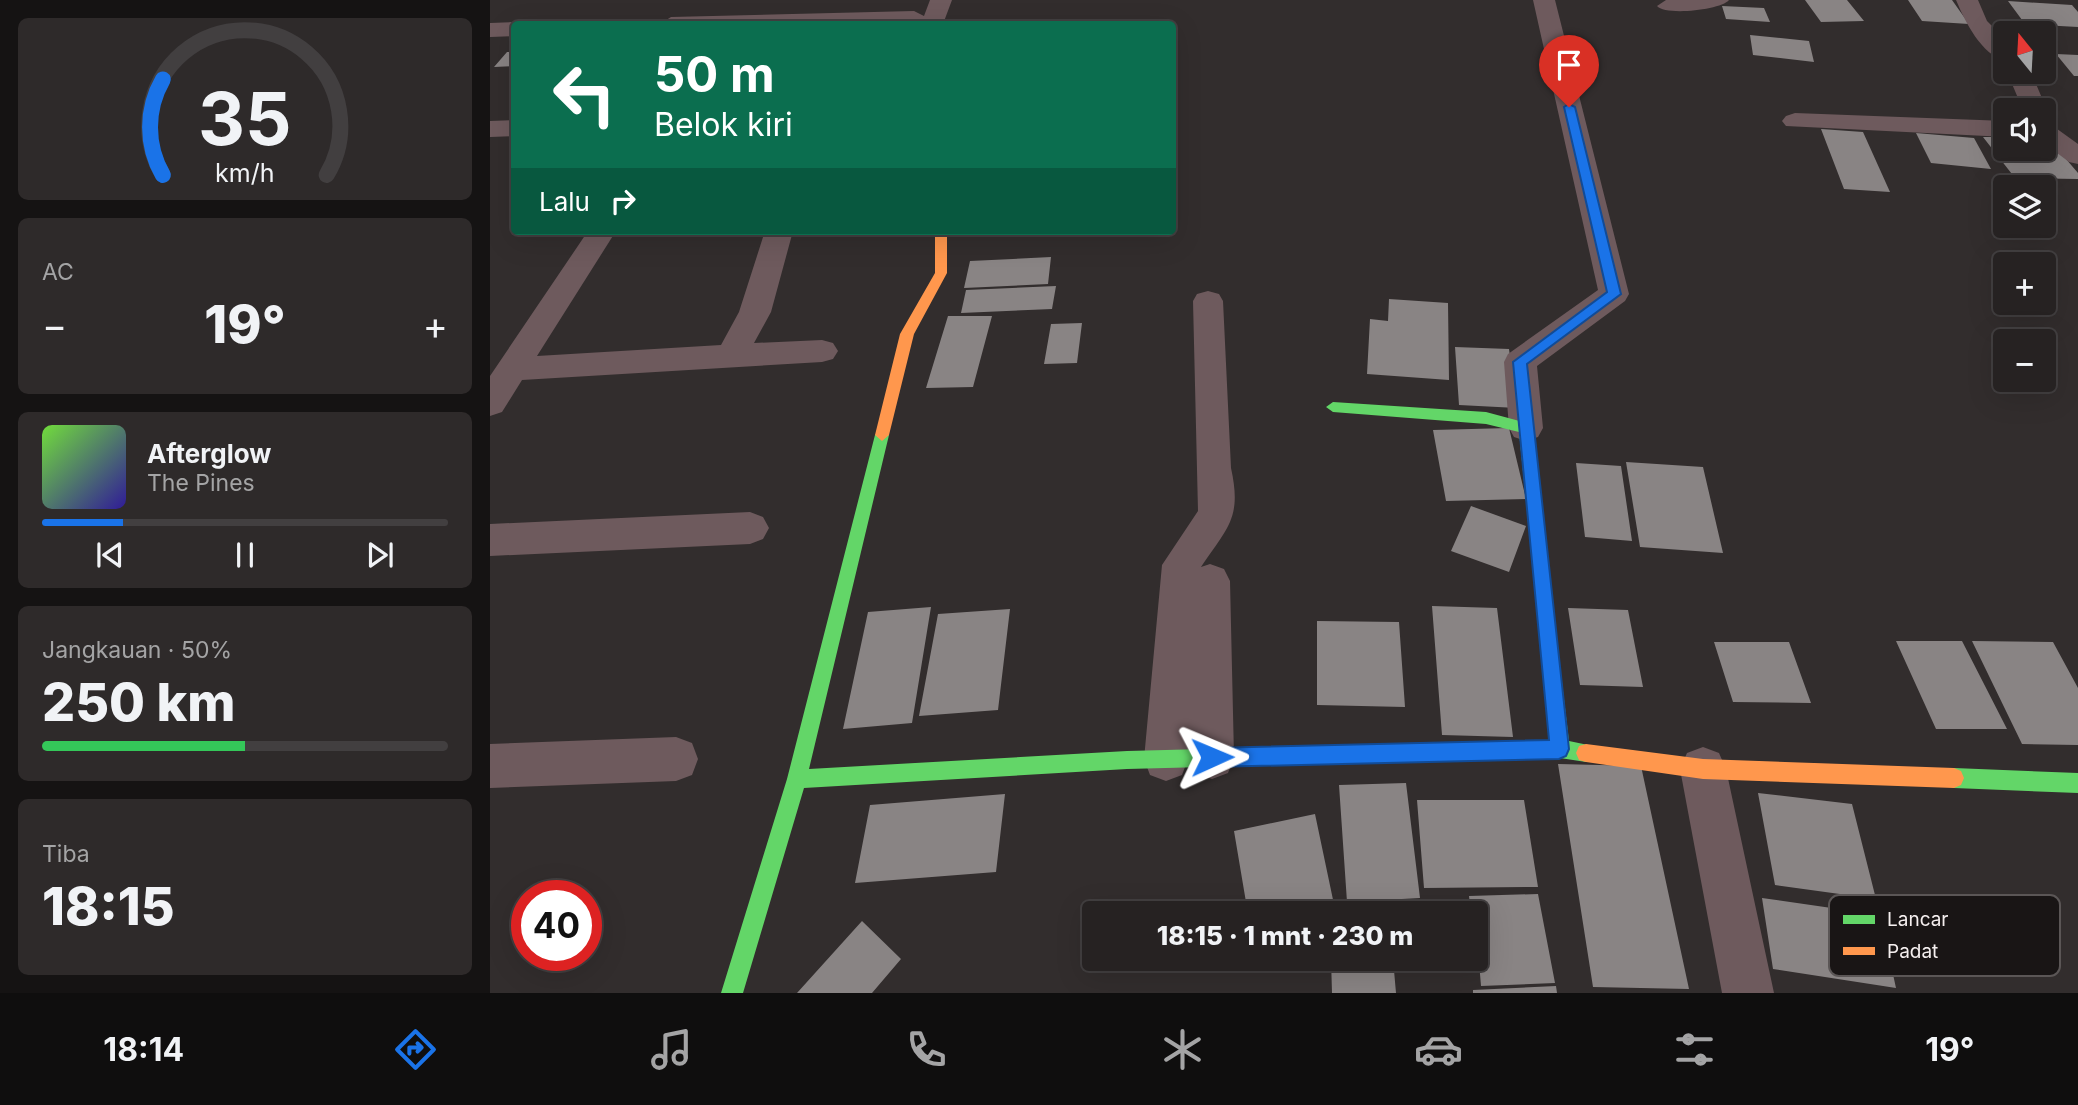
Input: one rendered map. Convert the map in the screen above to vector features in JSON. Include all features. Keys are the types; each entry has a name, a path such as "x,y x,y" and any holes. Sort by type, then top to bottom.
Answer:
{"street":[{"path":"674,21 691,0"},
{"path":"851,19 864,0"},
{"path":"779,21 923,21 941,0"},
{"path":"1544,0 1614,294 1520,362 1559,749"},
{"path":"1668,5 1718,0"},
{"path":"1967,0 1978,24 1993,40"},
{"path":"490,30 511,29"},
{"path":"1795,121 1993,129"},
{"path":"490,129 511,128"},
{"path":"2056,140 2078,156"},
{"path":"490,402 599,235"},
{"path":"731,357 755,312 778,235"},
{"path":"732,993 797,779 907,334 941,273 941,235"},
{"path":"1166,759 1181,565 1216,515 1218,494 1213,468 1208,301"},
{"path":"514,369 822,351"},
{"path":"1333,407 1486,418 1526,428"},
{"path":"490,540 750,528"},
{"path":"1210,581 1212,757"},
{"path":"797,779 1212,757 1559,749 1703,769 2078,783"},
{"path":"490,766 676,759"},
{"path":"1703,769 1748,993"}],"building":[{"path":"1805,0 1847,0 1864,21 1821,22"},
{"path":"1908,0 1952,0 1969,24 1922,21"},
{"path":"2008,1 2072,5 2078,12 2078,27 2056,26 2056,21 2023,21"},
{"path":"1722,6 1764,8 1770,22 1726,19"},
{"path":"1750,35 1809,41 1814,62 1753,55"},
{"path":"507,52 511,52 511,66 494,67"},
{"path":"2056,54 2078,55 2078,76 2074,76"},
{"path":"1821,129 1863,132 1890,192 1844,189"},
{"path":"1916,133 1974,138 1991,169 1931,163"},
{"path":"1983,137 1993,137 1993,150"},
{"path":"2056,147 2078,173 2078,179 2056,179 2056,175 2013,175 2002,161 2056,161"},
{"path":"1051,257 1048,284 964,288 970,261"},
{"path":"1056,286 1052,309 961,313 966,290"},
{"path":"1389,299 1448,303 1449,380 1367,374 1370,319 1388,321"},
{"path":"948,316 992,316 973,387 926,388"},
{"path":"1082,323 1077,363 1044,364 1051,324"},
{"path":"1455,347 1509,349 1517,408 1459,405"},
{"path":"1509,428 1526,499 1446,501 1433,430"},
{"path":"1626,462 1703,467 1723,553 1640,547"},
{"path":"1576,463 1621,466 1632,541 1585,537"},
{"path":"1471,506 1526,526 1509,572 1451,551"},
{"path":"1432,606 1497,608 1513,737 1442,735"},
{"path":"931,607 912,723 843,729 868,612"},
{"path":"1568,608 1628,610 1643,687 1580,685"},
{"path":"1010,609 998,710 919,716 938,614"},
{"path":"1317,621 1399,622 1405,707 1317,705"},
{"path":"1896,641 1962,641 2007,729 1936,729"},
{"path":"1972,641 2053,642 2078,688 2078,745 2022,744"},
{"path":"1714,642 1789,642 1811,703 1733,702"},
{"path":"1558,764 1641,766 1689,989 1593,987"},
{"path":"1406,783 1420,898 1347,901 1339,785"},
{"path":"1758,793 1852,804 1875,895 1847,895 1775,885"},
{"path":"1005,794 996,872 855,883 870,805"},
{"path":"1417,800 1524,800 1538,887 1424,888"},
{"path":"1315,814 1333,901 1246,901 1234,831"},
{"path":"1538,894 1555,983 1481,986 1480,971 1488,971 1488,901 1470,901 1469,896"},
{"path":"1762,898 1829,908 1829,976 1893,976 1896,988 1773,969"},
{"path":"862,921 901,959 872,993 797,993"},
{"path":"1331,971 1394,971 1396,993 1332,993"},
{"path":"1556,986 1557,993 1473,993 1473,990"}],"traffic: fast":[{"path":"1333,407 1486,418 1526,428 1560,749"},
{"path":"732,993 797,779 882,435"},
{"path":"797,779 1127,760 1560,749 1586,753"},
{"path":"1954,778 2078,783"}],"traffic: slow":[{"path":"882,435 907,334 941,273 941,235"},
{"path":"1586,753 1703,769 1954,778"}],"route":[{"path":"1212,757 1559,749 1520,362 1614,294 1569,107"}]}
